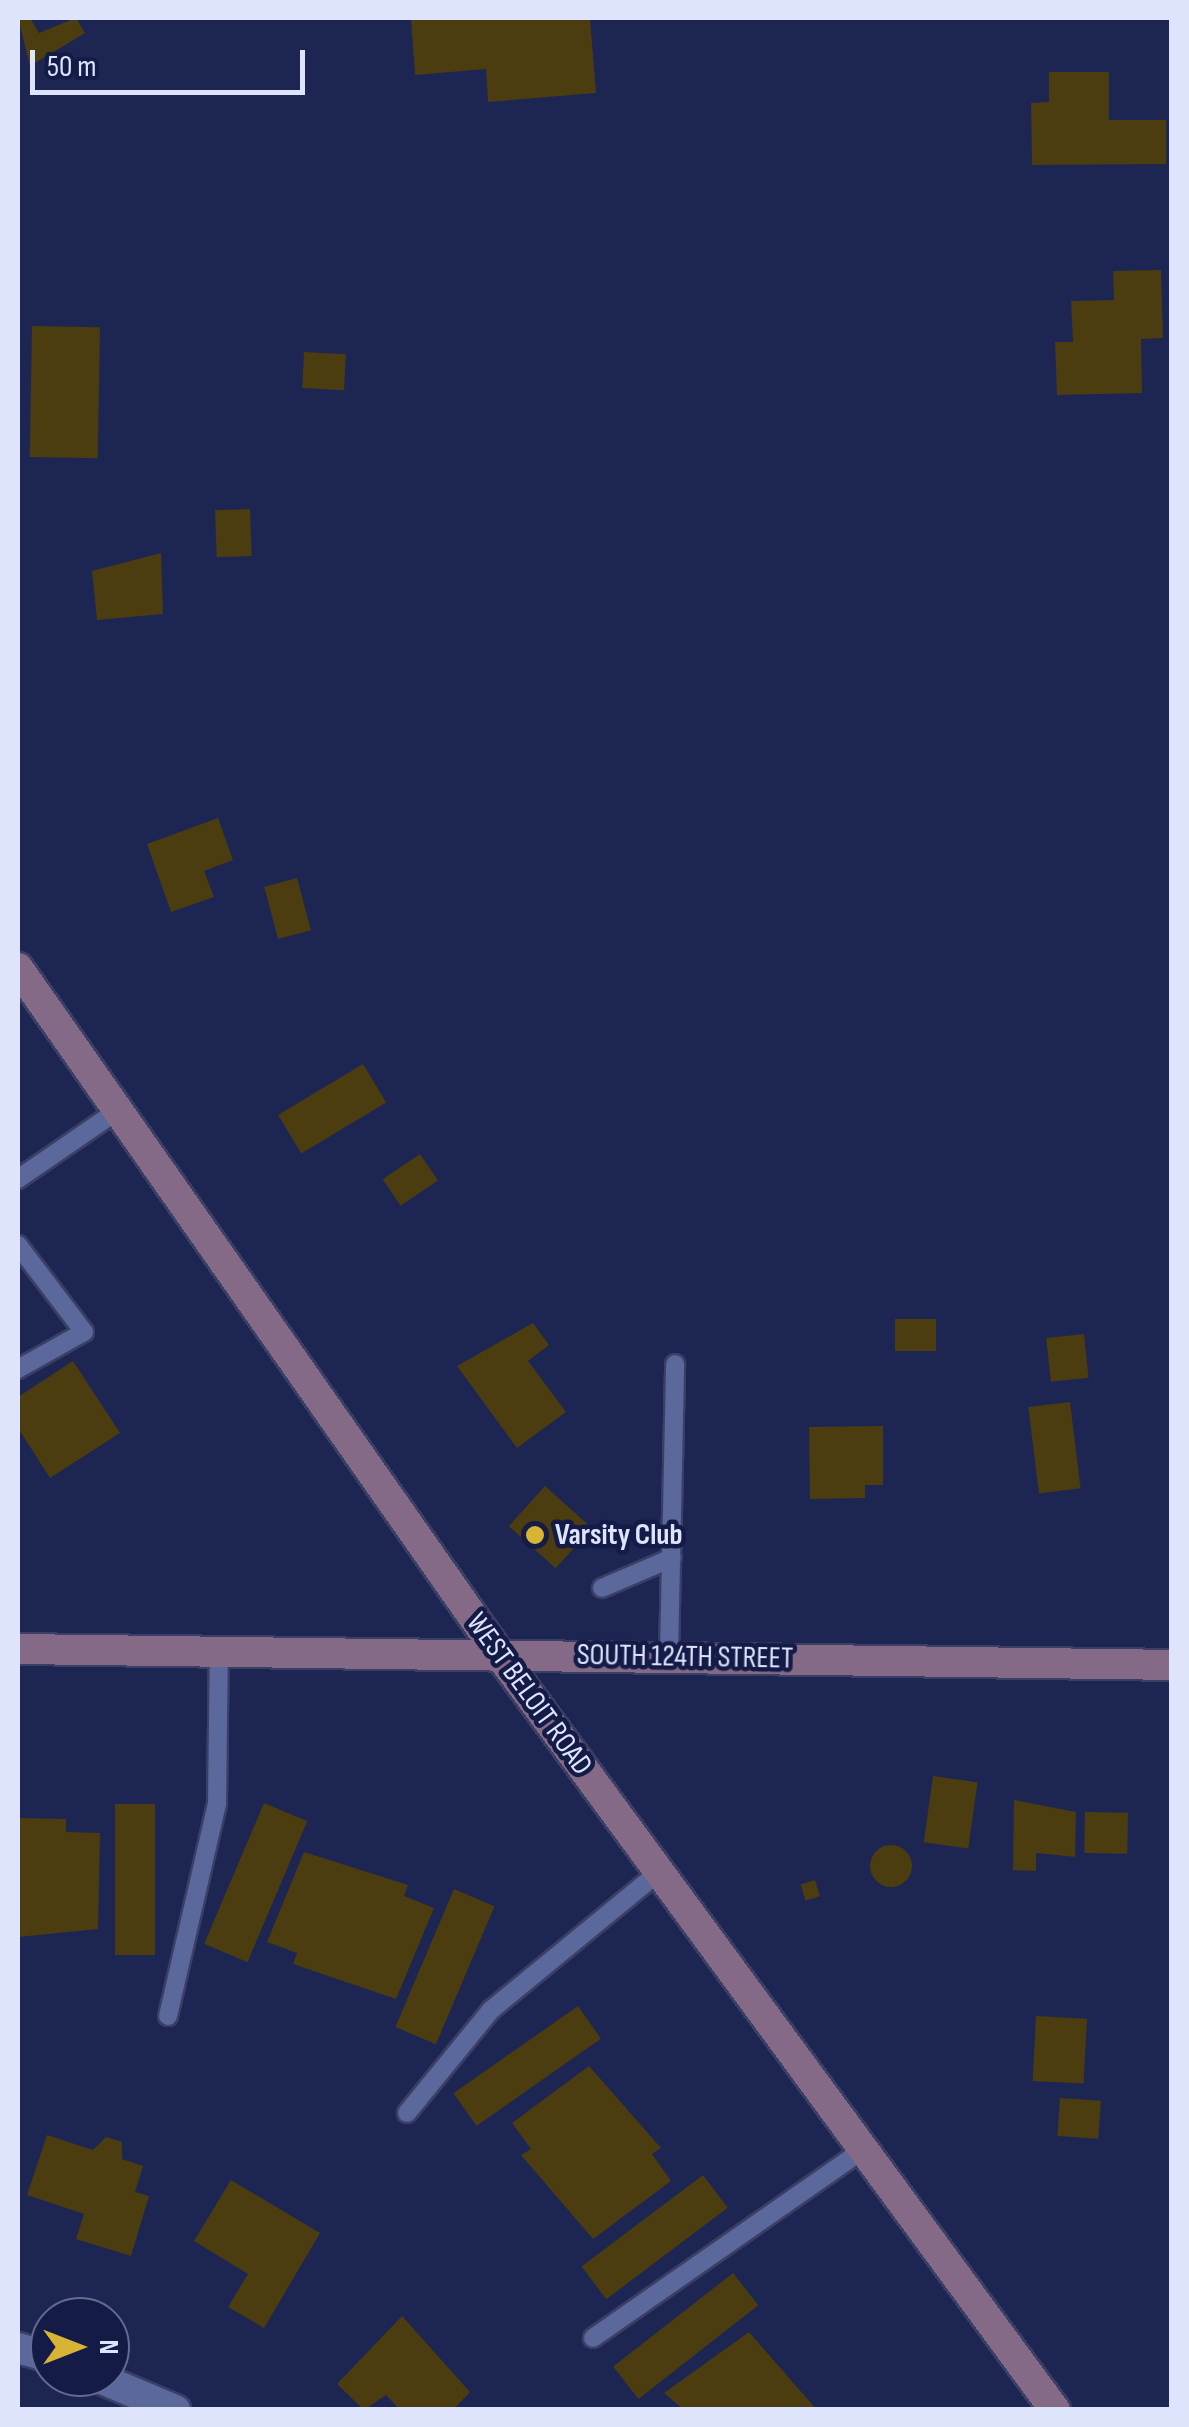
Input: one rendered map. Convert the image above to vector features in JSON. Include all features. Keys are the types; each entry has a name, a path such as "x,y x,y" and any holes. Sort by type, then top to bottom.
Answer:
{"main road":[{"name":"WEST BELOIT ROAD","path":"18,968 499,1654 1055,2410"},
{"name":"SOUTH 124TH STREET","path":"18,1649 1172,1665"}],"street":[{"path":"130,2391 174,2410"}],"lane":[{"path":"18,1179 117,1111"},
{"path":"18,1245 84,1332 18,1369"},
{"path":"669,1656 675,1364"},
{"path":"602,1588 672,1558"},
{"path":"168,2016 216,1803 219,1650"},
{"path":"407,2112 491,2010 660,1872"},
{"path":"594,2338 864,2150"}],"building":[{"path":"18,18 30,18 39,33 76,18 85,33 30,66"},
{"path":"411,18 590,18 596,93 488,102 486,69 415,75"},
{"path":"1049,72 1109,72 1109,120 1166,120 1166,164 1032,165 1031,103 1049,102"},
{"path":"1161,270 1163,338 1141,339 1142,393 1057,395 1055,342 1073,342 1071,301 1114,300 1113,271"},
{"path":"32,326 100,327 98,458 30,457"},
{"path":"304,352 346,354 344,390 302,388"},
{"path":"250,509 252,556 217,557 215,510"},
{"path":"161,553 163,614 97,620 92,571"},
{"path":"218,818 233,860 204,871 214,897 171,912 147,844"},
{"path":"297,878 311,930 278,939 264,887"},
{"path":"363,1064 386,1103 301,1154 278,1115"},
{"path":"420,1154 438,1181 401,1206 383,1179"},
{"path":"895,1319 936,1319 936,1351 895,1351"},
{"path":"533,1323 549,1345 528,1361 566,1412 517,1448 457,1366"},
{"path":"1084,1334 1089,1378 1051,1382 1046,1338"},
{"path":"73,1361 120,1433 50,1478 18,1428 18,1397"},
{"path":"1070,1402 1081,1488 1039,1493 1028,1407"},
{"path":"883,1426 883,1485 865,1485 865,1498 810,1499 809,1427"},
{"path":"545,1486 592,1528 556,1568 509,1526"},
{"path":"933,1776 978,1782 968,1849 924,1842"},
{"path":"1014,1800 1076,1812 1075,1857 1036,1853 1036,1871 1013,1870"},
{"path":"264,1803 307,1821 247,1962 204,1944"},
{"path":"115,1804 155,1804 155,1955 115,1955"},
{"path":"1085,1812 1128,1813 1127,1854 1084,1853"},
{"path":"18,1818 66,1819 66,1832 100,1833 98,1929 18,1937"},
{"path":"891,1845 906,1851 912,1866 906,1881 891,1887 876,1881 870,1866 876,1851"},
{"path":"304,1852 408,1885 404,1896 434,1908 396,1999 293,1964 297,1953 267,1942"},
{"path":"815,1880 820,1896 806,1901 801,1884"},
{"path":"454,1889 495,1906 436,2044 395,2027"},
{"path":"578,2006 601,2039 476,2126 453,2093"},
{"path":"1036,2016 1087,2019 1084,2084 1033,2081"},
{"path":"589,2066 661,2148 652,2154 671,2181 593,2239 521,2155 531,2149 512,2123"},
{"path":"1060,2098 1101,2101 1098,2139 1057,2136"},
{"path":"47,2135 93,2150 106,2137 122,2142 122,2159 143,2166 135,2192 149,2196 131,2256 76,2239 84,2214 27,2195"},
{"path":"703,2175 728,2208 606,2299 582,2266"},
{"path":"231,2180 320,2233 264,2328 228,2307 248,2274 194,2241"},
{"path":"733,2273 758,2305 638,2399 613,2367"},
{"path":"402,2316 470,2392 453,2410 400,2410 386,2395 364,2410 337,2384"},
{"path":"749,2332 817,2410 684,2410 664,2393"}],"place":[{"name":"Varsity Club","path":"535,1535"}]}
